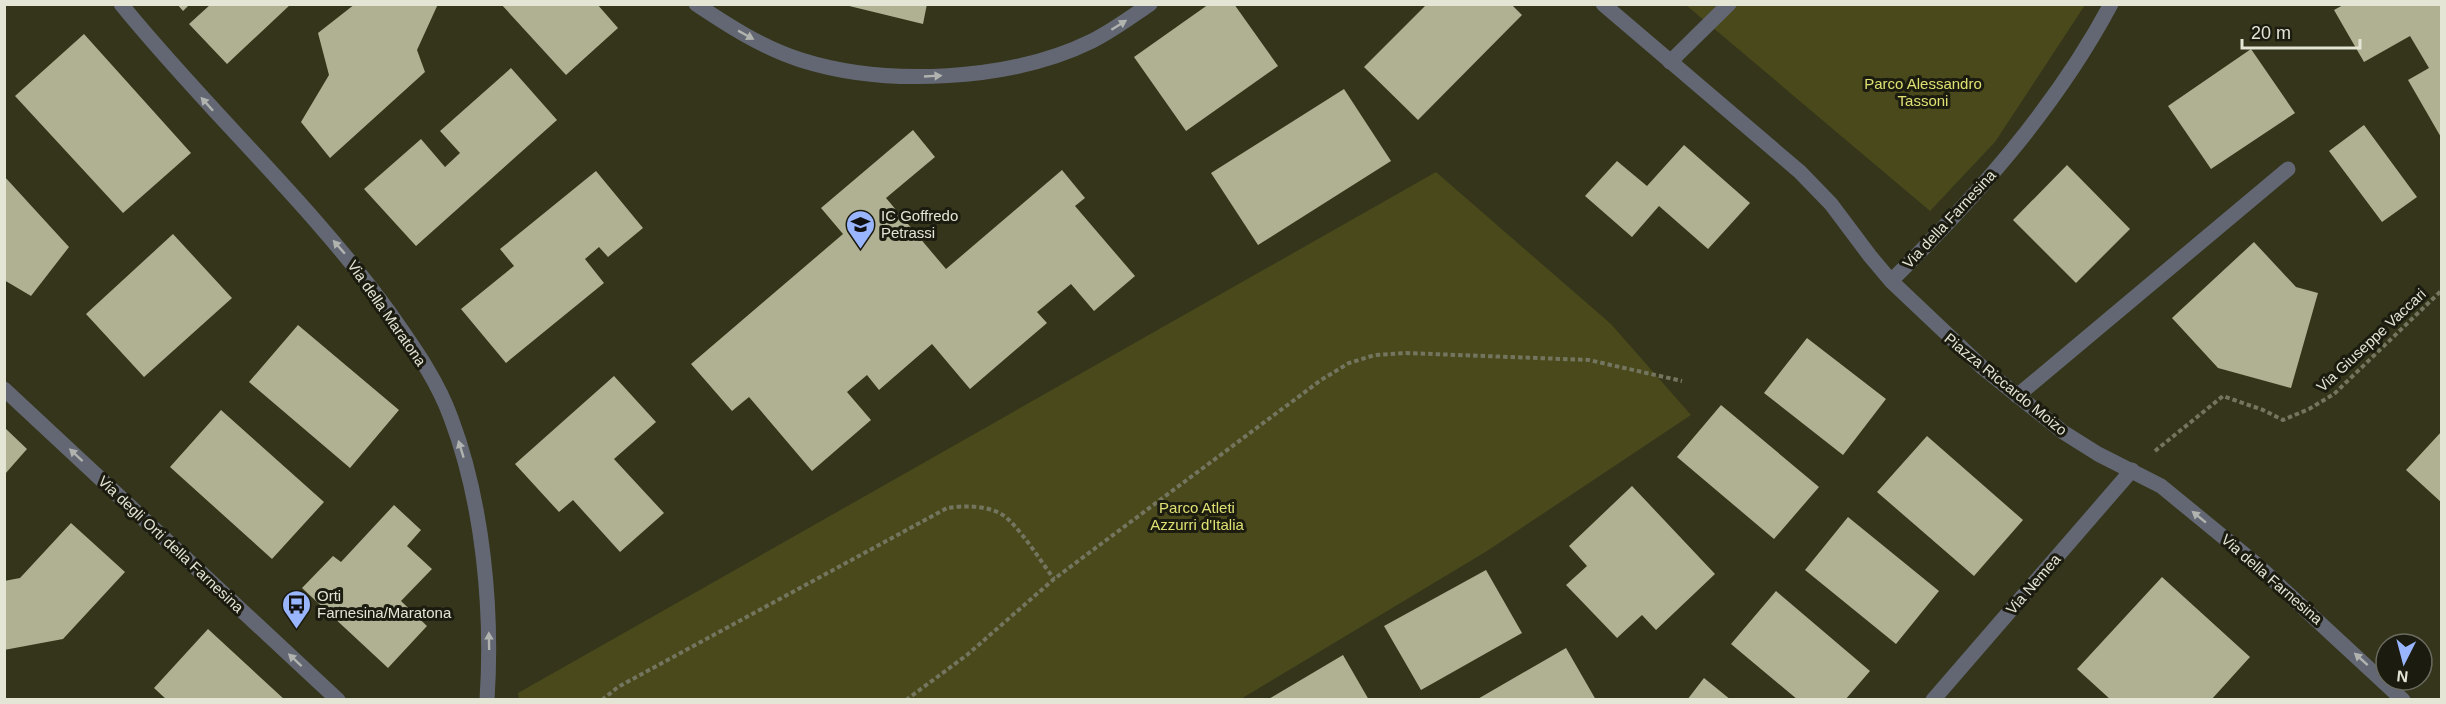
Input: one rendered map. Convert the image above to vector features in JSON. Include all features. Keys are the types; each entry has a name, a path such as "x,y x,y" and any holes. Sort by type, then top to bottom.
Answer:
{"street":[{"name":"Via della Maratona","path":"121,4 213,110 352,262 404,333 436,385 451,417 467,469 481,544 488,612 487,699"},
{"path":"696,4 753,39 800,59 847,70 908,77 1000,69 1053,56 1092,41 1150,4"},
{"name":"Via della Farnesina","path":"1603,4 1769,143 1814,185 1891,281 2022,140 2064,81 2111,4"},
{"path":"1670,62 1729,4"},
{"path":"2017,396 2288,169"},
{"name":"Piazza Riccardo Moizo","path":"1891,281 1951,340 2017,396 2063,432 2098,454 2132,470"},
{"name":"Via degli Orti della Farnesina","path":"4,389 338,699"},
{"name":"Via della Farnesina","path":"2132,470 2161,486 2255,563 2403,699"},
{"name":"Via Nemea","path":"1933,699 2132,470"}],"path":[{"name":"Via Giuseppe Vaccari","path":"2132,470 2223,396 2263,410 2283,420 2320,403 2361,370 2442,290"},
{"path":"906,699 968,655 1054,579 1321,380 1349,363 1375,355 1406,353 1589,360 1682,381"},
{"path":"602,699 618,687 947,508 963,505 978,507 1008,519 1054,579"}],"green space":[{"name":"Parco Alessandro Tassoni","path":"1686,5 2085,5 1995,142 1930,211"},
{"name":"Parco Atleti Azzurri d'Italia","path":"1436,172 1611,324 1691,415 1487,551 1241,699 519,699 518,693"}],"building":[{"path":"177,4 190,4 183,11"},
{"path":"211,4 291,4 227,64 189,24"},
{"path":"355,4 438,4 417,50 425,72 330,158 301,122 329,75 318,33"},
{"path":"501,4 597,4 618,28 566,75"},
{"path":"841,4 927,4 923,24"},
{"path":"1209,4 1234,4 1278,66 1186,131 1134,57"},
{"path":"2345,4 2442,4 2442,139 2408,80 2429,68 2410,36 2364,62 2334,10"},
{"path":"1426,5 1512,5 1522,15 1418,120 1364,67"},
{"path":"84,34 191,153 123,213 15,96"},
{"path":"2251,49 2295,113 2211,169 2168,106"},
{"path":"511,68 557,120 416,246 364,189 421,139 445,167 460,153 440,131"},
{"path":"1344,89 1391,161 1258,245 1211,173"},
{"path":"2364,125 2417,197 2382,222 2329,151"},
{"path":"913,130 935,157 886,198 946,269 1062,170 1085,198 1075,206 1135,276 1094,311 1071,284 1037,312 1047,323 970,389 932,344 879,390 867,375 847,392 871,420 812,471 749,397 732,411 691,364 843,234 821,208"},
{"path":"1684,145 1750,203 1708,249 1659,206 1632,237 1585,196 1617,161 1647,186"},
{"path":"2067,165 2130,229 2076,283 2013,220"},
{"path":"596,171 643,228 608,257 599,247 585,259 604,283 506,363 461,309 514,266 500,249"},
{"path":"4,176 69,247 31,296 4,280"},
{"path":"173,234 232,298 144,377 86,314"},
{"path":"2254,242 2296,287 2318,293 2291,388 2218,368 2172,318"},
{"path":"298,325 399,410 350,468 249,382"},
{"path":"1807,338 1886,399 1843,455 1764,393"},
{"path":"614,376 656,422 614,459 664,513 620,552 573,500 559,512 515,464"},
{"path":"1721,405 1819,487 1774,539 1677,457"},
{"path":"221,410 324,502 272,559 170,467"},
{"path":"5,428 27,449 5,474"},
{"path":"2442,431 2442,503 2406,470"},
{"path":"1927,436 2023,520 1974,576 1877,492"},
{"path":"1632,486 1715,574 1656,630 1642,615 1617,638 1566,585 1587,566 1569,546"},
{"path":"394,505 421,530 407,546 432,569 401,601 427,626 388,668 302,588 333,556 341,562"},
{"path":"1848,517 1939,591 1896,644 1805,570"},
{"path":"71,523 125,572 63,639 4,650 4,581 20,578"},
{"path":"1486,570 1522,633 1421,690 1384,626"},
{"path":"2162,577 2250,657 2211,700 2111,700 2077,669"},
{"path":"1776,591 1870,671 1845,700 1798,700 1731,644"},
{"path":"208,629 285,700 167,700 154,688"},
{"path":"1566,648 1596,700 1476,700"},
{"path":"1343,655 1369,700 1267,700"},
{"path":"1704,678 1731,700 1687,700"}],"place":[{"name":"IC Goffredo Petrassi","path":"860,250"},
{"name":"Orti Farnesina/Maratona","path":"296,630"}]}
